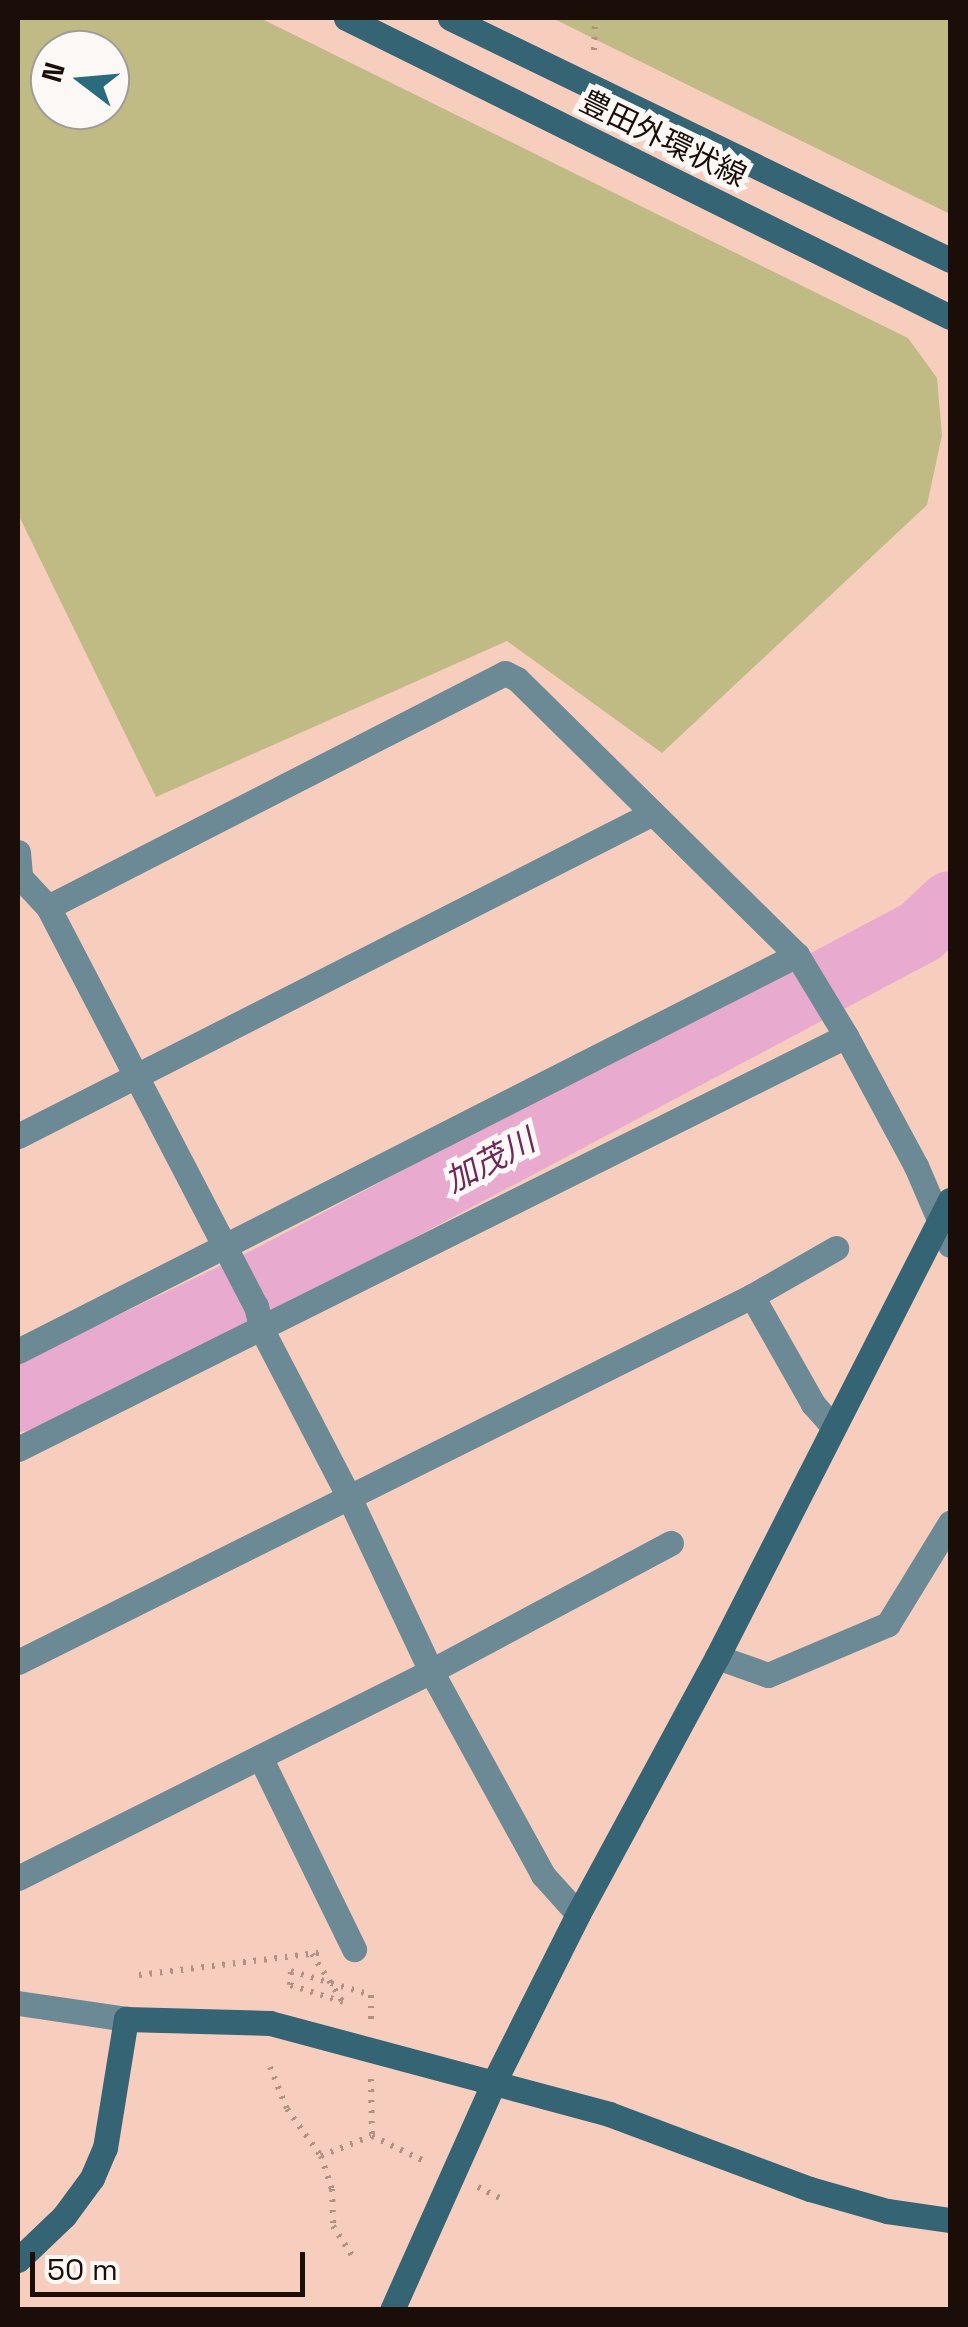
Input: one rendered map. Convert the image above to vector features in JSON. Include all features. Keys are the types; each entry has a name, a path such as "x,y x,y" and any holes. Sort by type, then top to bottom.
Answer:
{"street":[{"name":"豊田外環状線","path":"346,18 950,317"},
{"name":"豊田外環状線","path":"450,18 950,260"},
{"path":"48,907 505,673 517,679 797,956 945,1210 950,1245"},
{"path":"18,1136 653,812"},
{"path":"18,868 48,907 228,1255 431,1671 543,1875 578,1914"},
{"path":"18,1352 228,1255 797,956"},
{"path":"18,1449 259,1318 845,1034"},
{"path":"392,2310 494,2082 578,1914 716,1657 945,1210"},
{"path":"18,1662 752,1296 836,1248"},
{"path":"752,1296 812,1404 832,1426"},
{"path":"716,1657 768,1675 888,1624 950,1523"},
{"path":"18,1878 431,1671 671,1543"},
{"path":"260,1757 354,1949"},
{"path":"18,2003 126,2019 270,2023 610,2114 810,2189 887,2210 950,2220"},
{"path":"18,2260 64,2216 92,2178 105,2148 126,2019"}],"path":[{"path":"594,50 596,18"},
{"path":"139,1975 312,1954 343,2002"},
{"path":"270,2068 287,2110 322,2156 332,2189 333,2226 355,2260"},
{"path":"322,2156 372,2136"}],"shaded area":[{"path":"18,18 260,18 908,338 937,378 942,435 927,505 662,753 507,641 156,797 18,514"},
{"path":"552,18 950,18 950,214"}],"waterway":[{"name":"加茂川","path":"18,1399 270,1277 920,931 950,903"}]}
